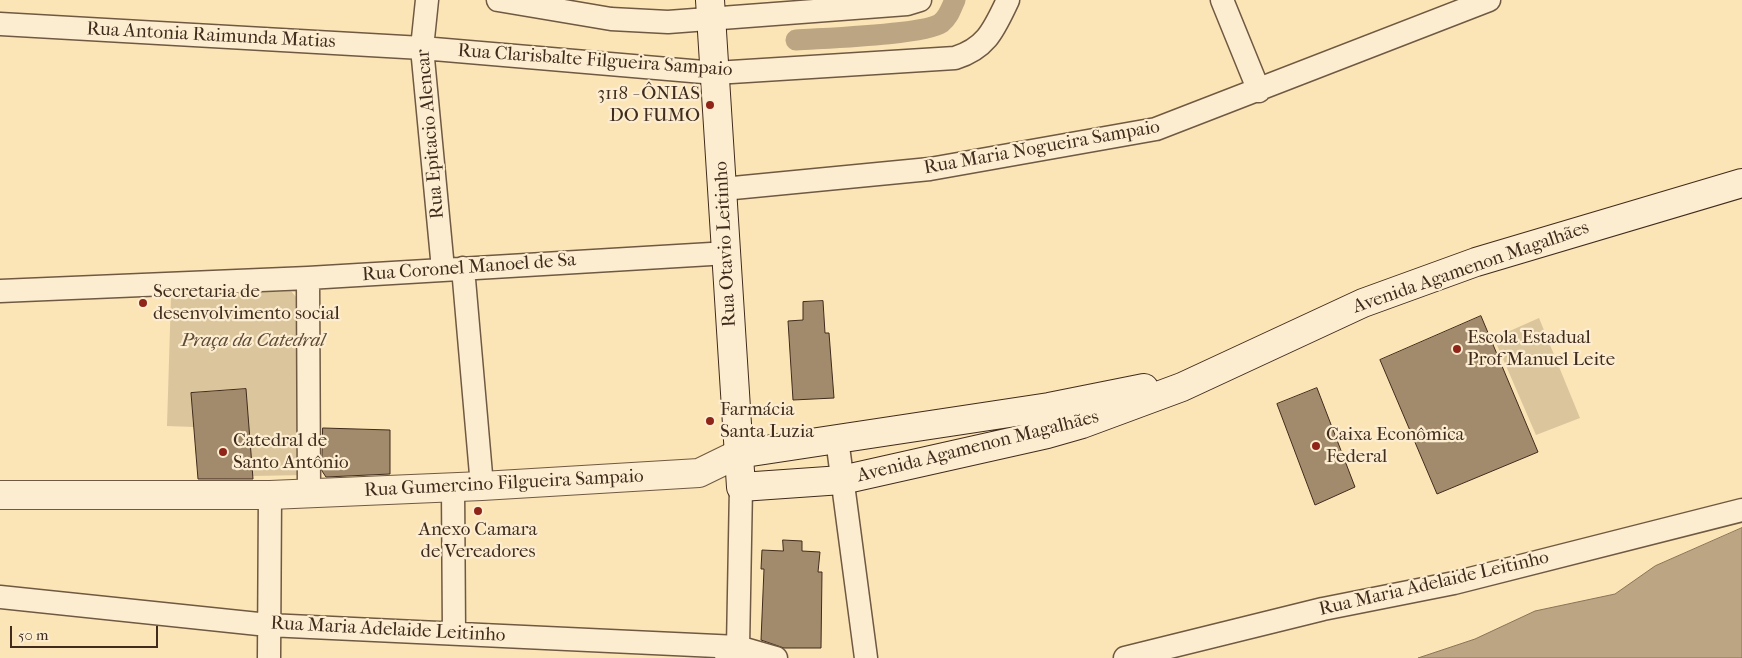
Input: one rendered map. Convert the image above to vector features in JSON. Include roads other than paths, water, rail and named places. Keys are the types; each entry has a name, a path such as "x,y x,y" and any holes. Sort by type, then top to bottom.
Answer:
{"main road":[{"name":"Rua Otavio Leitinho","path":"710,10 728,253 741,488"},
{"name":"Avenida Agamenon Magalhães","path":"741,488 842,480 1047,434 1108,415 1207,375 1363,303 1476,262 1742,183"},
{"name":"Avenida Agamenon Magalhães","path":"738,454 1050,407 1207,375"},
{"path":"1000,415 1003,444"},
{"path":"913,428 922,462"},
{"name":"Rua Gumercino Filgueira Sampaio","path":"0,495 270,495 453,488 699,473 738,454"},
{"name":"Rua Gumercino Filgueira Sampaio","path":"699,473 741,488"}],"street":[{"name":"Rua Epitacio Alencar","path":"427,0 422,48 482,486"},
{"path":"498,0 611,19 668,22 710,10 907,4 920,0"},
{"name":"Rua Clarisbalte Filgueira Sampaio","path":"422,48 715,73 954,58 971,53 984,44 1008,0"},
{"path":"1222,0 1259,91"},
{"name":"Rua Maria Nogueira Sampaio","path":"723,189 930,169 1087,143 1156,129 1259,91 1489,0"},
{"name":"Rua Antonia Raimunda Matias","path":"0,24 422,48"},
{"name":"Rua Coronel Manoel de Sa","path":"0,291 308,278 728,253"},
{"path":"308,278 309,493"},
{"path":"837,439 866,658"},
{"path":"453,488 454,633"},
{"path":"729,653 741,488"},
{"path":"269,658 270,495"},
{"name":"Rua Maria Adelaide Leitinho","path":"1125,658 1323,609 1454,583 1742,510"},
{"name":"Rua Maria Adelaide Leitinho","path":"0,597 268,625 454,633 776,658"}],"waterway":[{"path":"796,40 895,33 931,27 944,21 955,0"}],"place":[{"name":"3118 - ÔNIAS DO FUMO","path":"710,105"},
{"name":"Secretaria de desenvolvimento social","path":"143,303"},
{"name":"Escola Estadual Prof Manuel Leite","path":"1457,349"},
{"name":"Farmácia Santa Luzia","path":"710,421"},
{"name":"Caixa Econômica Federal","path":"1316,446"},
{"name":"Catedral de Santo Antônio","path":"223,452"},
{"name":"Anexo Camara de Vereadores","path":"478,511"}],"park label":[{"name":"Praça da Catedral","path":"253,341"}]}
